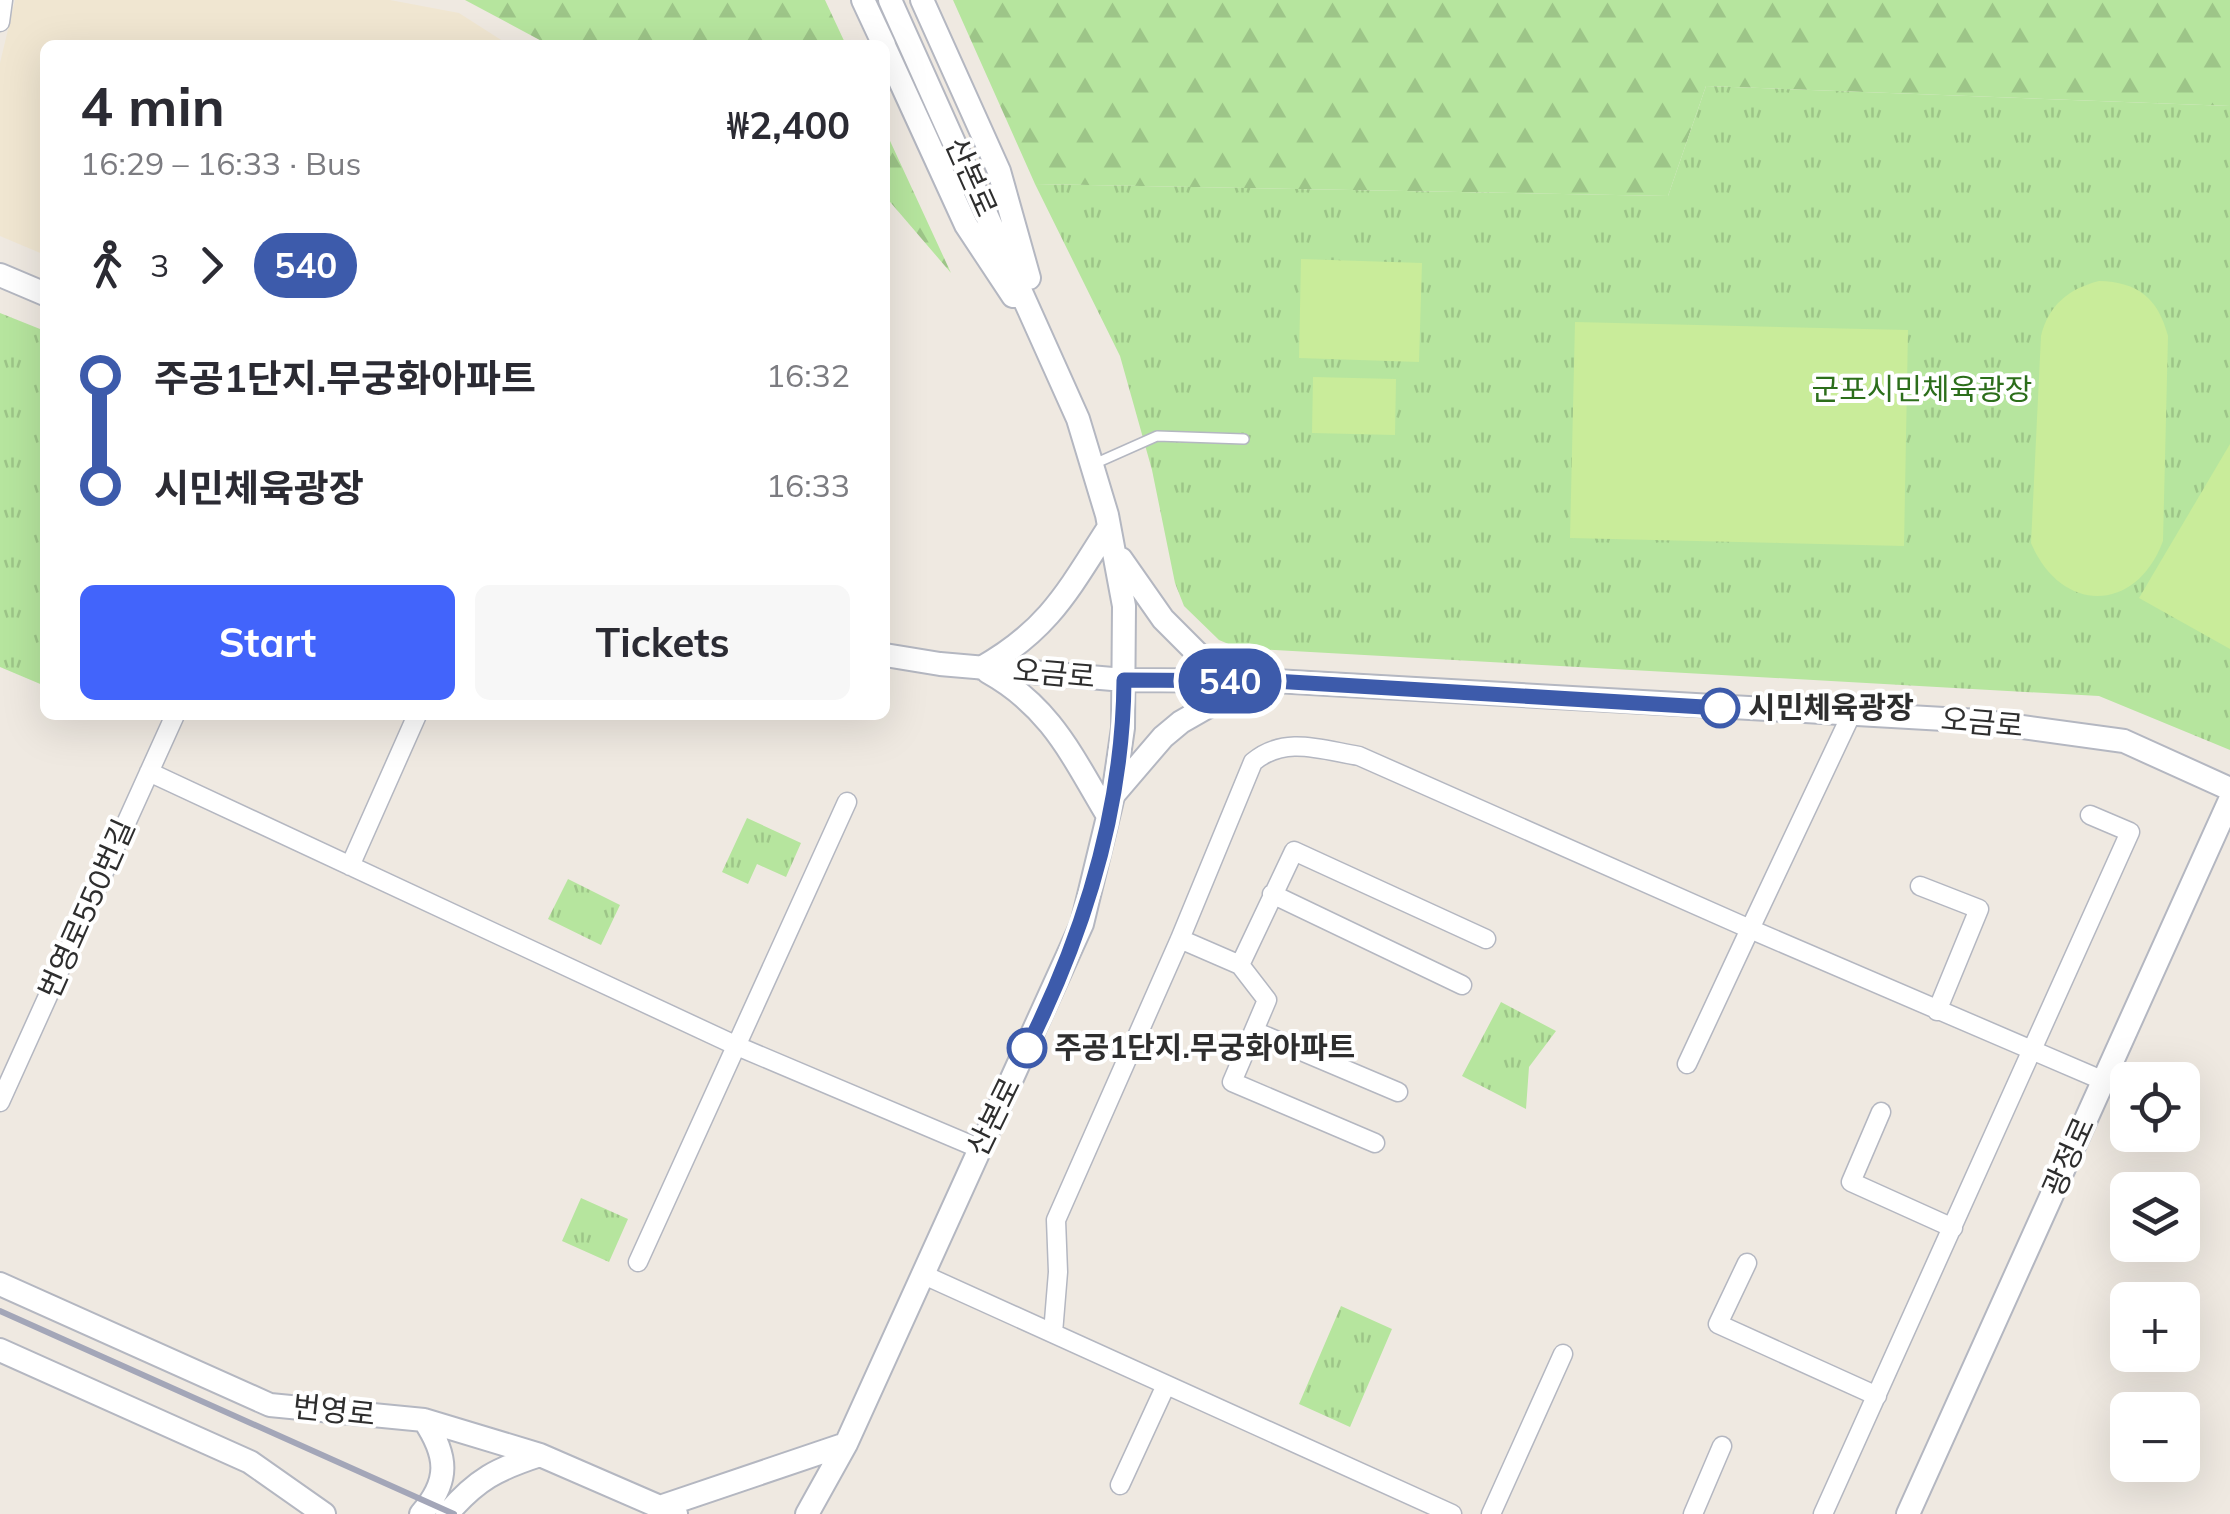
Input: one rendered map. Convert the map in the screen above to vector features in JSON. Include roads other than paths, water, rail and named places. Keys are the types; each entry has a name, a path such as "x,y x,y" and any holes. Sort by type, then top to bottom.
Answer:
{"street":[{"path":"0,22 3,0"},
{"name":"산본로","path":"863,0 881,40"},
{"name":"산본로","path":"808,1514 846,1444 1082,924 1124,728 1124,606 1111,538 1078,419 890,0"},
{"name":"산본로","path":"922,0 999,171 1051,353"},
{"name":"산본로","path":"890,59 966,225 1051,353"},
{"path":"0,275 40,292"},
{"path":"980,668 1002,656 1052,613 1111,538 1163,619 1225,680"},
{"name":"오금로","path":"890,656 1124,680 1253,681 1979,720 2124,741 2230,790"},
{"path":"980,668 1016,687 1034,702 1110,806 1180,722 1253,681"},
{"path":"1687,1064 1851,715"},
{"name":"번영로550번길","path":"0,1102 173,720"},
{"path":"350,866 416,720"},
{"path":"1052,1333 1058,1272 1056,1220 1253,762 1268,750 1291,744 1359,756 1937,1011 2104,1080"},
{"path":"149,772 737,1046 978,1148"},
{"name":"광정로","path":"1908,1514 2230,800"},
{"path":"638,1262 847,802"},
{"path":"1823,1514 2130,832 2090,816"},
{"path":"1240,965 1294,851 1486,939"},
{"path":"1920,886 1979,909 1937,1011"},
{"path":"1272,894 1462,985"},
{"path":"1180,939 1240,965 1267,1000 1232,1082 1375,1143"},
{"path":"1254,1031 1398,1092"},
{"path":"1881,1112 1850,1182 1953,1228"},
{"path":"1747,1263 1718,1324 1877,1396"},
{"path":"924,1274 1452,1514"},
{"name":"번영로","path":"0,1284 270,1405 424,1420 540,1454 664,1512"},
{"path":"0,1350 250,1462 324,1514"},
{"path":"1491,1514 1563,1354"},
{"path":"1120,1485 1166,1384"},
{"path":"421,1514 438,1496 444,1467 438,1441 424,1420"},
{"path":"664,1512 846,1444"},
{"path":"1693,1514 1722,1446"},
{"path":"447,1514 471,1486 501,1468 540,1454"}],"lane":[{"path":"1092,465 1157,436 1244,439"}],"railway":[{"path":"0,1311 454,1514"}],"place":[{"name":"시민체육광장","path":"1720,708"},
{"name":"주공1단지.무궁화아파트","path":"1027,1048"}],"park label":[{"name":"군포시민체육광장","path":"1922,390"}]}
